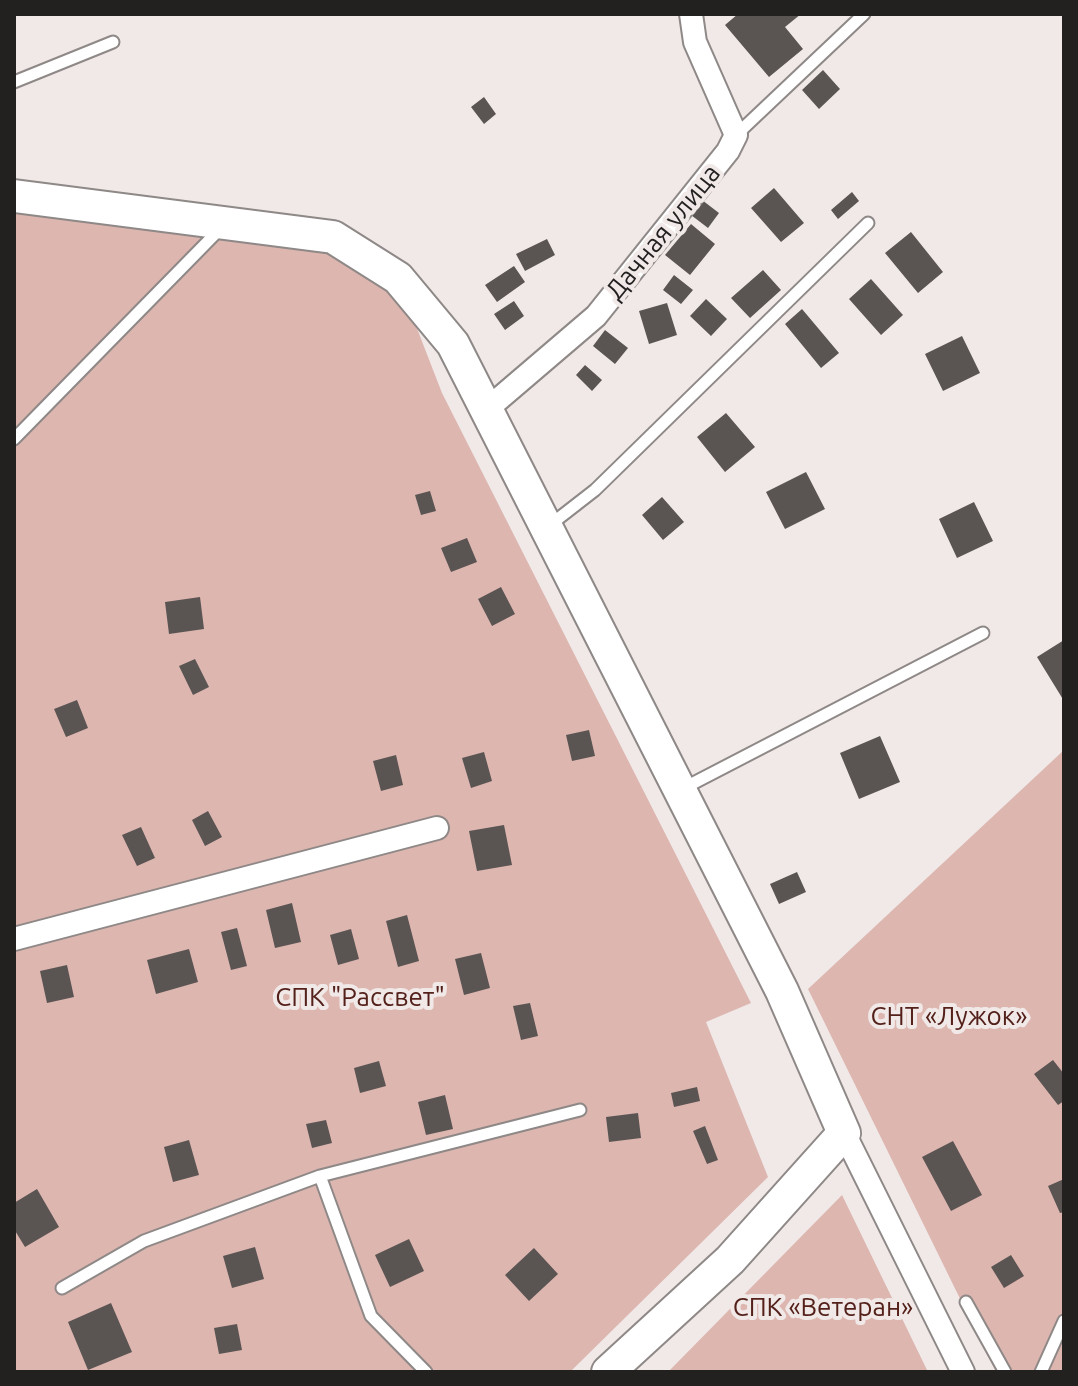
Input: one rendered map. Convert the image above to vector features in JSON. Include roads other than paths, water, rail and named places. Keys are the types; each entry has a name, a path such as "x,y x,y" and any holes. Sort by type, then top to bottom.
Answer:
{"street":[{"name":"Дачная улица","path":"486,410 596,316 728,151 736,135 695,42 691,14"},
{"path":"14,196 333,237 398,278 453,344 782,991 844,1133 963,1372"},
{"path":"14,939 437,828"},
{"path":"608,1372 730,1260 844,1133"}],"lane":[{"path":"736,135 864,14"},
{"path":"14,82 113,42"},
{"path":"14,439 225,223"},
{"path":"546,528 606,480 868,223"},
{"path":"680,790 983,633"},
{"path":"62,1288 144,1241 320,1176 580,1110"},
{"path":"320,1176 371,1316 426,1372"},
{"path":"966,1302 1005,1372"},
{"path":"1041,1372 1064,1321"}],"park label":[{"name":"СПК \"Рассвет\"","path":"360,997"},
{"name":"СНТ «Лужок»","path":"949,1016"},
{"name":"СПК «Ветеран»","path":"823,1307"}]}
